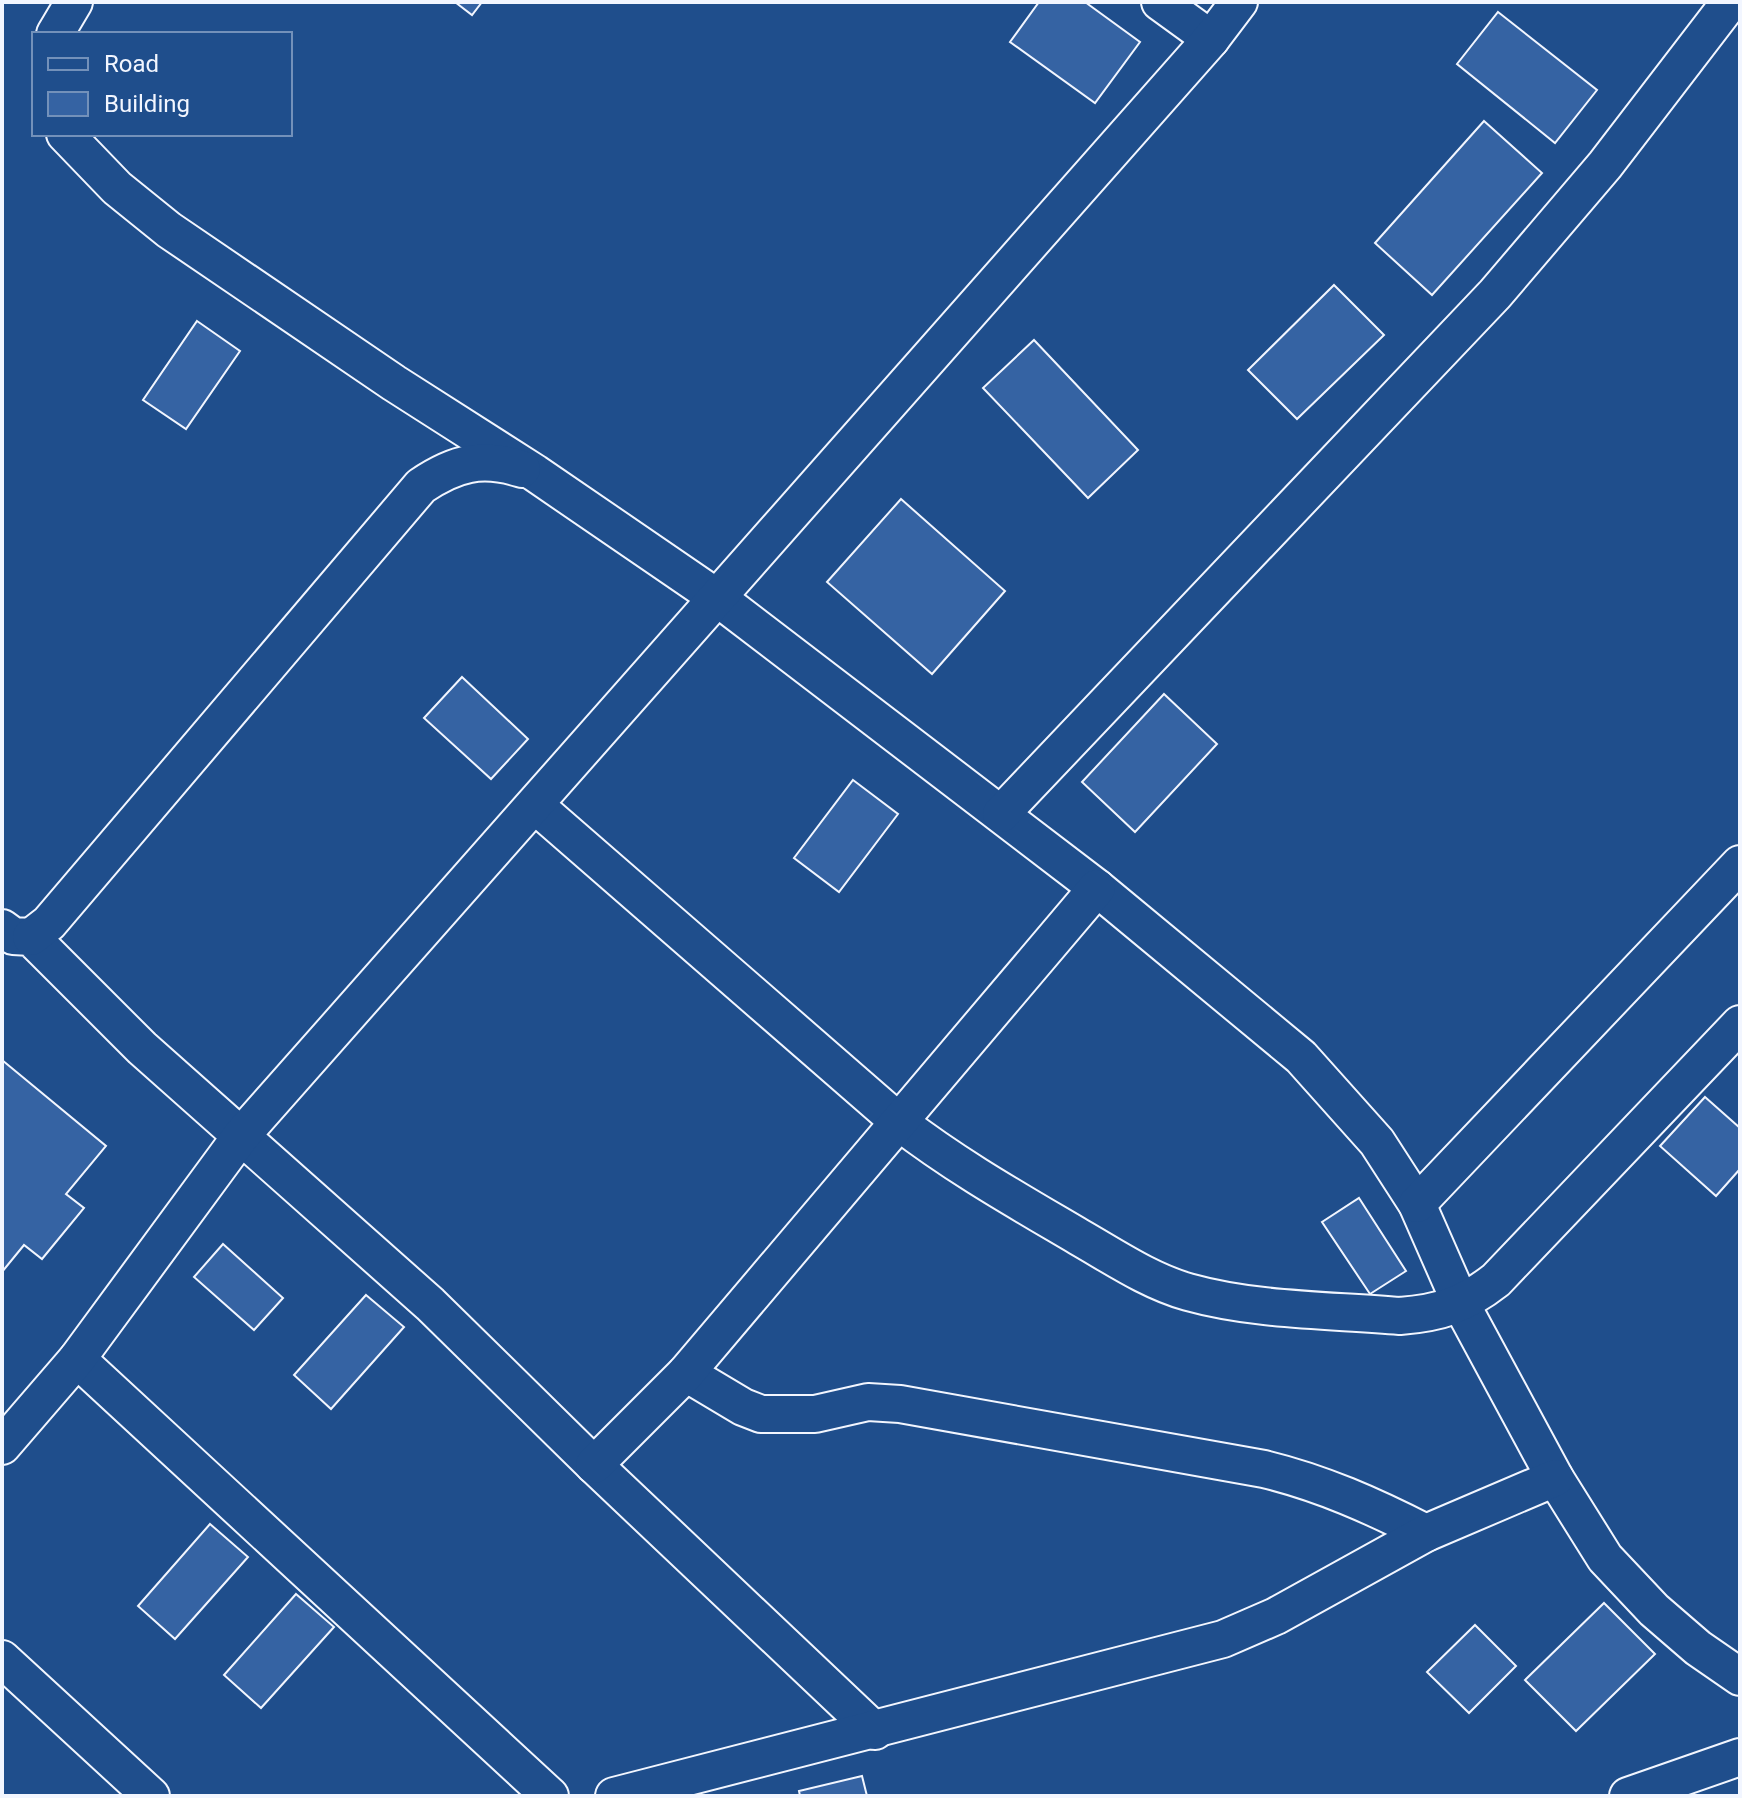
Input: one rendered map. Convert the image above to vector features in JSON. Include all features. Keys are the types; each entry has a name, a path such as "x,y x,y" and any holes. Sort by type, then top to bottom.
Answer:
{"street":[{"path":"56,32 74,2"},
{"path":"1160,2 1211,39"},
{"path":"2,1446 77,1359 241,1136 719,599 1211,39 1239,2"},
{"path":"1001,814 1495,294 1605,165 1730,2"},
{"path":"67,136 117,188 169,230 719,599 1097,888 1301,1057 1377,1142 1417,1204 1461,1304 1555,1478 1605,1558 1654,1610 1698,1648 1739,1677"},
{"path":"535,473 502,462 465,464 443,471 421,486 59,911 16,933 430,1304 594,1465 875,1731"},
{"path":"536,806 899,1122 985,1182 1123,1262 1185,1291 1258,1305 1400,1316 1461,1304 1496,1280 1740,1024"},
{"path":"1417,1204 1740,864"},
{"path":"594,1465 686,1373 1097,888"},
{"path":"77,1359 550,1796"},
{"path":"686,1373 743,1407 761,1414 815,1414 868,1402 900,1404 1264,1469 1307,1479 1426,1533"},
{"path":"614,1796 1223,1639 1276,1616 1426,1533 1555,1478"},
{"path":"2,1659 151,1796"},
{"path":"1628,1796 1740,1757"}],"building":[{"path":"455,2 482,2 472,15"},
{"path":"1039,2 1085,2 1140,42 1095,103 1010,42"},
{"path":"1498,12 1597,90 1555,143 1457,64"},
{"path":"1484,121 1542,173 1432,295 1375,243"},
{"path":"1334,285 1384,335 1297,419 1248,370"},
{"path":"197,321 240,351 186,429 143,400"},
{"path":"1034,340 1138,450 1088,498 983,388"},
{"path":"901,499 1005,591 932,674 827,582"},
{"path":"462,677 528,739 491,779 424,718"},
{"path":"1164,694 1217,744 1135,832 1082,782"},
{"path":"853,780 898,814 839,892 794,858"},
{"path":"2,1060 106,1146 66,1194 84,1208 42,1259 24,1245 2,1272"},
{"path":"1705,1097 1740,1128 1740,1169 1716,1196 1660,1146"},
{"path":"1359,1198 1406,1271 1370,1294 1322,1222"},
{"path":"223,1244 283,1298 254,1330 194,1277"},
{"path":"366,1295 404,1327 331,1409 294,1375"},
{"path":"210,1524 248,1557 175,1639 138,1606"},
{"path":"296,1594 334,1627 261,1708 224,1675"},
{"path":"1604,1603 1655,1654 1576,1731 1525,1680"},
{"path":"1475,1625 1516,1666 1469,1713 1427,1672"},
{"path":"862,1776 867,1796 800,1796 799,1791"}]}
